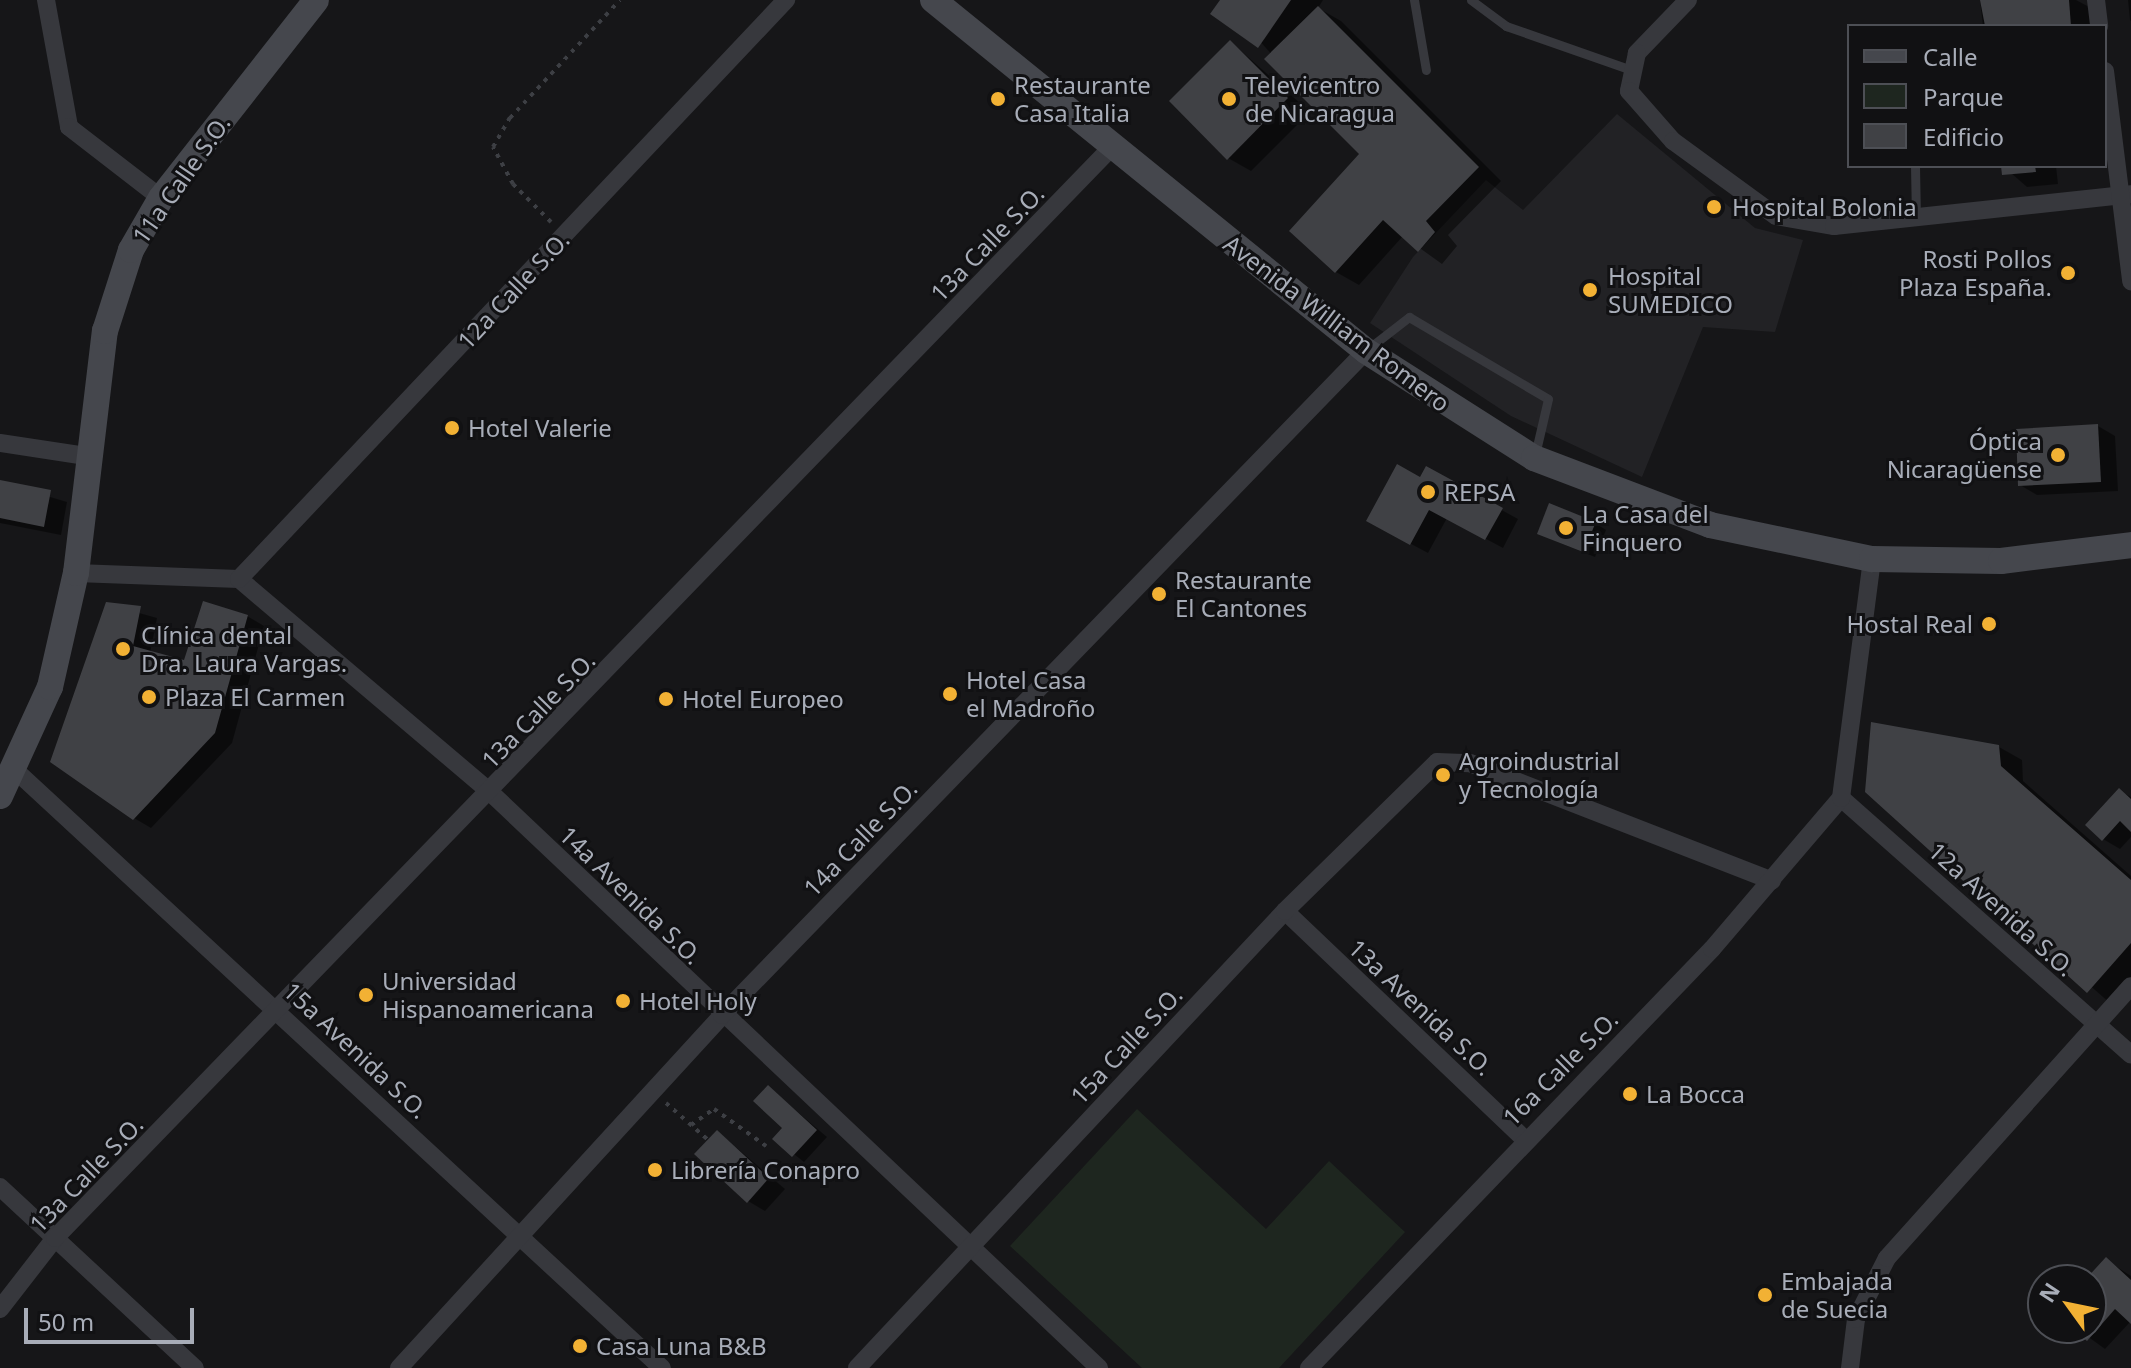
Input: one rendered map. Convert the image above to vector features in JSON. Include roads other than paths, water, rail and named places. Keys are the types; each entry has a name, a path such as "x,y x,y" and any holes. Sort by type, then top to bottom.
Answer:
{"main road":[{"name":"11a Calle S.O.","path":"76,573 86,456 105,331 131,250 161,198 316,0"},
{"name":"Avenida William Romero","path":"933,0 1366,351 1534,458 1710,525 1872,559 2001,561 2131,545"},
{"path":"0,796 15,770 50,687 76,573"}],"street":[{"path":"46,0 69,127 161,198"},
{"name":"12a Calle S.O.","path":"239,579 786,0"},
{"path":"1688,0 1629,69 1629,91 1642,114 1776,216 1807,226 2126,194"},
{"path":"2096,0 2099,24"},
{"path":"2107,83 2126,194 2131,281"},
{"name":"13a Calle S.O.","path":"0,1309 55,1238 491,793 1113,146"},
{"name":"14a Calle S.O.","path":"399,1368 722,1015 1366,351"},
{"path":"0,443 86,456"},
{"path":"1841,798 1872,559"},
{"path":"76,573 239,579"},
{"name":"14a Avenida S.O.","path":"239,579 491,793 722,1015 1099,1368"},
{"name":"15a Calle S.O.","path":"857,1368 1285,911 1437,762 1470,763 1772,881"},
{"name":"15a Avenida S.O.","path":"15,770 279,1010 662,1368"},
{"name":"16a Calle S.O.","path":"1309,1368 1523,1138 1772,881 1841,798"},
{"name":"12a Avenida S.O.","path":"1841,798 2131,1055"},
{"name":"13a Avenida S.O.","path":"1285,911 1523,1138"},
{"path":"1850,1368 1856,1319 1887,1258 2131,986"},
{"path":"0,1187 195,1368"}],"lane":[{"path":"1414,0 1426,70"},
{"path":"1471,0 1506,26 1629,69"},
{"path":"1915,168 1916,217"},
{"path":"1366,351 1409,317 1548,399 1534,458"}],"place":[{"name":"Restaurante Casa Italia","path":"998,99"},
{"name":"Televicentro de Nicaragua","path":"1229,99"},
{"name":"Hospital Bolonia","path":"1714,207"},
{"name":"Rosti Pollos Plaza España.","path":"2068,273"},
{"name":"Hospital SUMEDICO","path":"1590,290"},
{"name":"Hotel Valerie","path":"452,428"},
{"name":"Óptica Nicaragüense","path":"2058,455"},
{"name":"REPSA","path":"1428,492"},
{"name":"La Casa del Finquero","path":"1566,528"},
{"name":"Restaurante El Cantones","path":"1159,594"},
{"name":"Hostal Real","path":"1989,624"},
{"name":"Clínica dental Dra. Laura Vargas.","path":"123,649"},
{"name":"Hotel Casa el Madroño","path":"950,694"},
{"name":"Plaza El Carmen","path":"149,697"},
{"name":"Hotel Europeo","path":"666,699"},
{"name":"Agroindustrial y Tecnología","path":"1443,775"},
{"name":"Universidad Hispanoamericana","path":"366,995"},
{"name":"Hotel Holy","path":"623,1001"},
{"name":"La Bocca","path":"1630,1094"},
{"name":"Librería Conapro","path":"655,1170"},
{"name":"Embajada de Suecia","path":"1765,1295"},
{"name":"Casa Luna B&B","path":"580,1346"}]}
